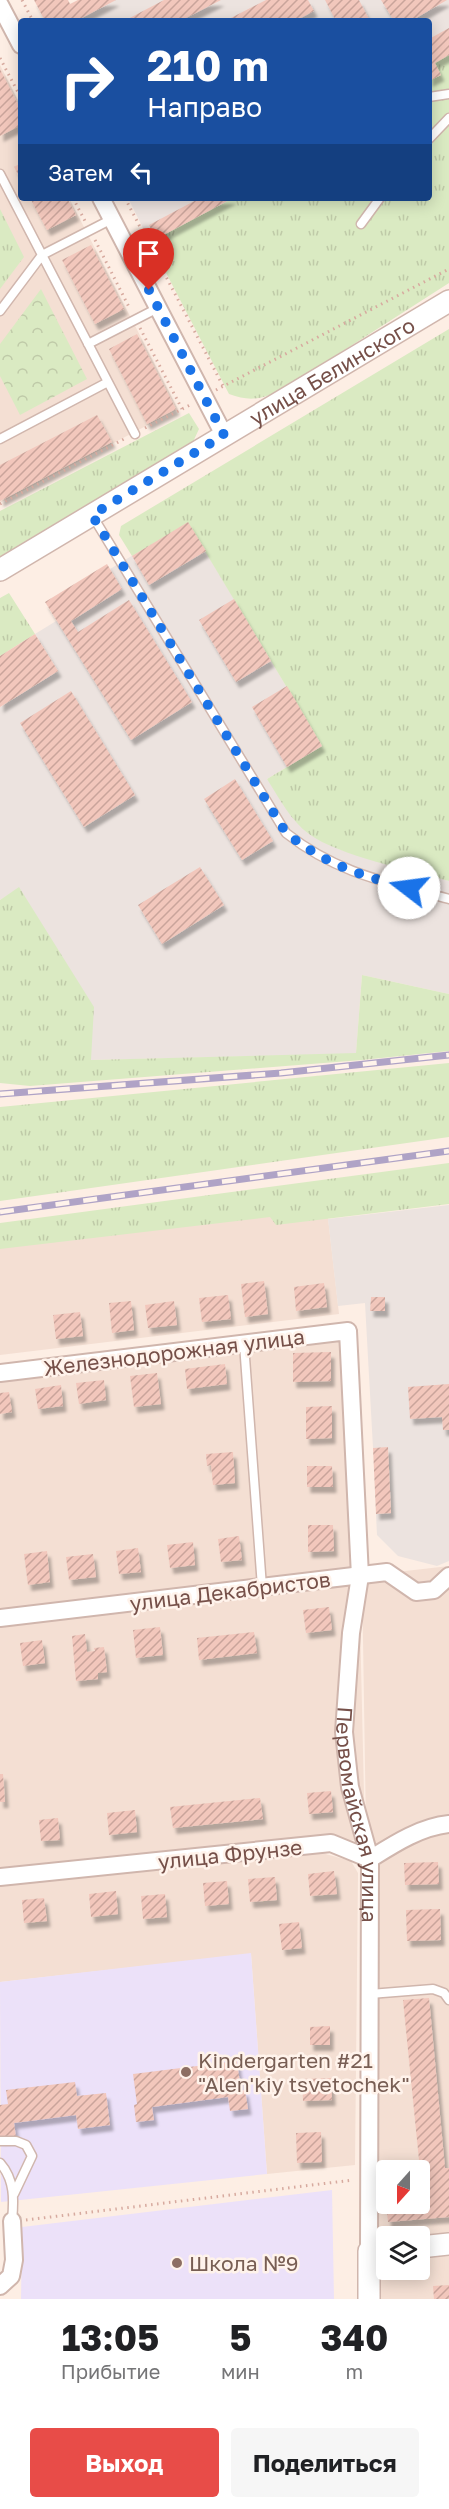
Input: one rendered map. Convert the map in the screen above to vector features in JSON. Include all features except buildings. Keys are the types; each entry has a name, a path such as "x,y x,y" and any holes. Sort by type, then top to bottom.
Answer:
{"street":[{"path":"2,13 18,40"},
{"path":"103,201 224,435"},
{"name":"улица Белинского","path":"0,570 449,301"},
{"name":"Железнодорожная улица","path":"0,1372 348,1331"},
{"name":"Первомайская улица","path":"348,1331 360,1575 351,1634 344,1732 350,1787 370,1859 369,2178 376,2234"},
{"name":"улица Декабристов","path":"0,1618 387,1572 416,1593 434,1590 449,1576"},
{"path":"370,1859 401,1840 437,1825 449,1824"},
{"name":"улица Фрунзе","path":"0,1877 331,1844 370,1859"},
{"path":"0,2286 11,2276 14,2260 12,2221"},
{"path":"430,2246 449,2244"},
{"name":"Первомайская улица","path":"369,2299 376,2261"}],"lane":[{"path":"432,97 449,94"},
{"path":"432,136 449,118"},
{"path":"0,174 135,434"},
{"path":"361,224 378,201"},
{"path":"0,311 42,255 112,219"},
{"path":"88,344 158,308"},
{"path":"0,439 108,382"},
{"path":"92,515 286,833 325,860 346,870 449,899"},
{"path":"244,1344 262,1587"},
{"path":"370,1994 433,1989 444,1993 449,2000"},
{"path":"0,2141 16,2141 26,2145 32,2156 14,2194 12,2221"},
{"path":"0,2163 5,2169 14,2194"}],"path":[{"path":"22,0 31,18"},
{"path":"0,58 18,92"},
{"path":"75,201 182,409"},
{"path":"127,201 223,386"},
{"path":"0,504 449,269"},
{"path":"12,2221 369,2178"}],"shaded area":[{"path":"104,0 449,0 449,86 432,94 432,18 80,18"},
{"path":"0,65 18,100 18,201 71,201 178,409 0,503"},
{"path":"130,201 228,201 150,242"},
{"path":"188,522 322,746 267,779 338,849 449,881 449,994 362,975 356,1054 90,1060 19,888 0,900 0,707 58,671 35,634 118,583 110,569"},
{"path":"449,1205 449,1561 437,1566 398,1556 377,1535 376,1514 391,1513 388,1448 373,1448 365,1303 338,1306 328,1219"},
{"path":"327,1209 339,1314 0,1355 0,1248"},
{"path":"343,1335 359,1574 0,1615 0,1375"},
{"path":"449,1566 449,2243 430,2238 430,2226 376,2226 376,2249 368,2250 362,1576"},
{"path":"359,1576 365,1839 0,1876 0,1619"},
{"path":"322,1853 351,1861 358,1873 355,2165 267,2174 251,1954 0,1982 0,1883"},
{"path":"251,1953 267,2174 1,2202 0,1982"},
{"name":"Школа №9","path":"332,2190 334,2299 21,2299 22,2227"},
{"path":"449,2245 449,2299 369,2299 369,2252 376,2252 376,2280 430,2280 430,2247"}],"green space":[{"path":"449,55 449,283 282,390 256,398 243,398 229,394 150,242 227,201 432,201 432,64"},
{"path":"0,209 24,257 0,289"},
{"path":"41,289 87,379 20,415 0,376 0,344"},
{"path":"449,329 449,881 356,856 322,842 297,823 267,779 322,746 188,523 132,556 119,535 121,526"},
{"path":"189,413 199,429 192,444 0,559 0,511"},
{"path":"9,593 35,634 0,656 0,598"},
{"path":"19,887 94,1007 91,1060 356,1053 362,975 449,994 449,1051 30,1086 0,1083 0,900"},
{"path":"449,1063 449,1137 0,1201 0,1107"},
{"path":"449,1163 449,1204 276,1225 270,1217 0,1249 0,1223"}],"railway":[{"path":"0,1094 281,1073 449,1055"},
{"path":"0,1212 449,1151"}],"place":[{"name":"Kindergarten #21 \"Alen'kiy tsvetochek\"","path":"186,2072"},
{"name":"Школа №9","path":"177,2263"}],"route":[{"path":"149,290 224,435 92,515 286,833 305,848 346,870 409,888"}]}
